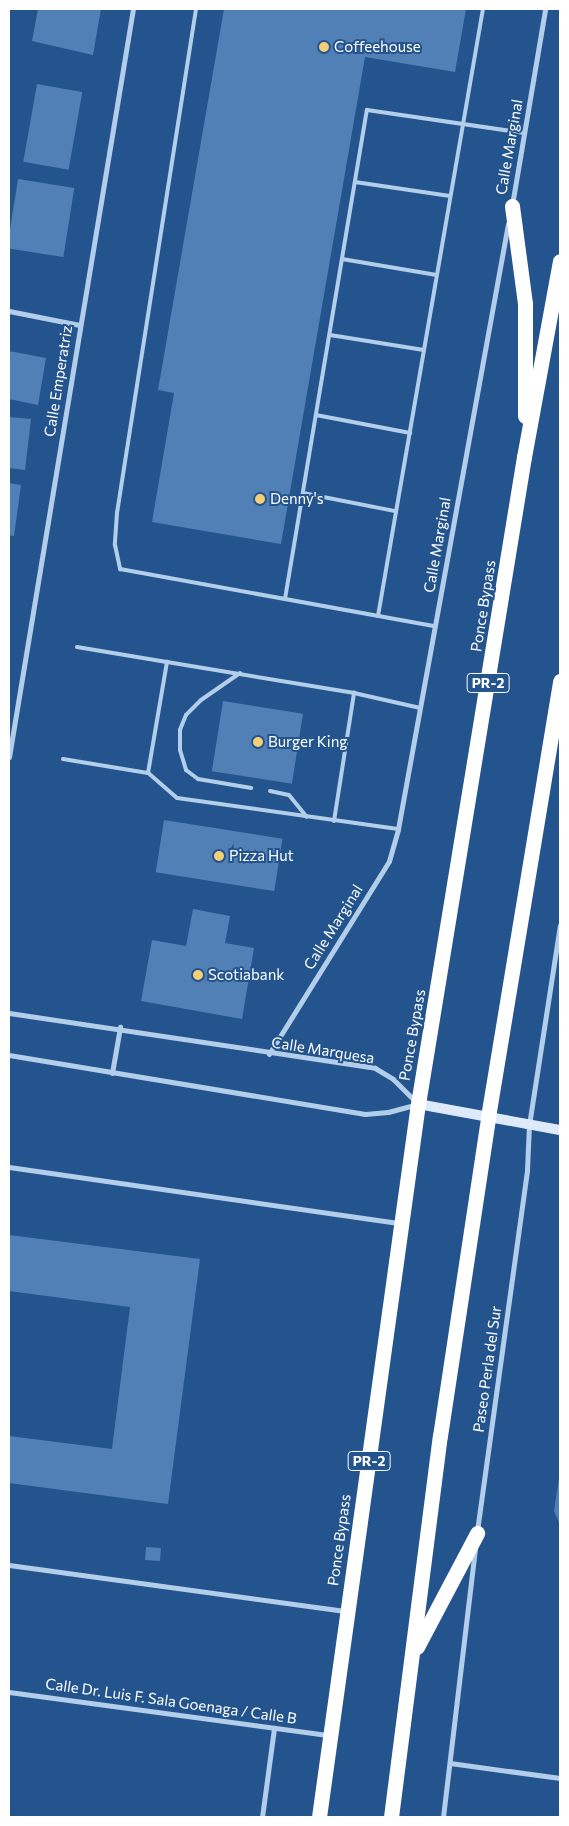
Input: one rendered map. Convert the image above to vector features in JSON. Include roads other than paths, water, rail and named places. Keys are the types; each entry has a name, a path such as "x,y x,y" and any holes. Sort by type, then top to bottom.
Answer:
{"highway":[{"path":"512,206 525,304 524,457"},
{"name":"Ponce Bypass","path":"319,1817 329,1735 403,1223 418,1104 524,457 560,261"},
{"path":"391,1817 411,1657 488,1117 560,681"},
{"path":"411,1657 477,1534"}],"street":[{"name":"Calle Emperatriz","path":"9,757 133,9"},
{"name":"Calle Marginal","path":"269,1054 389,861 398,829 512,206 545,9"},
{"path":"9,311 80,325"},
{"name":"Paseo Perla del Sur","path":"443,1817 477,1534 527,1170 529,1125 560,925"},
{"name":"Calle Marquesa","path":"9,1013 120,1027 269,1054 374,1068 394,1079 418,1104"},
{"path":"112,1074 120,1027"},
{"path":"9,1055 112,1074 365,1114 388,1112 418,1104 560,1130"},
{"path":"9,1167 403,1223"},
{"path":"9,1565 347,1611"},
{"name":"Calle Dr. Luis F. Sala Goenaga / Calle B","path":"9,1692 329,1735"},
{"path":"262,1817 274,1728"},
{"path":"450,1763 560,1778"}],"lane":[{"path":"196,9 117,513 115,545 120,569 435,626"},
{"path":"378,616 483,9"},
{"path":"285,599 367,110 524,133"},
{"path":"355,182 450,196"},
{"path":"342,259 437,275"},
{"path":"330,335 424,350"},
{"path":"316,415 410,433"},
{"path":"303,493 395,511"},
{"path":"78,647 354,693 420,708"},
{"path":"148,773 167,662"},
{"path":"240,673 201,700 186,715 180,730 180,750 186,770 198,779 251,788"},
{"path":"334,821 354,693"},
{"path":"63,759 148,773 177,798 398,829"},
{"path":"270,792 289,795 307,817"}],"place":[{"name":"Coffeehouse","path":"324,47"},
{"name":"Denny's","path":"260,499"},
{"name":"Burger King","path":"258,742"},
{"name":"Pizza Hut","path":"219,856"},
{"name":"Scotiabank","path":"198,975"}]}
